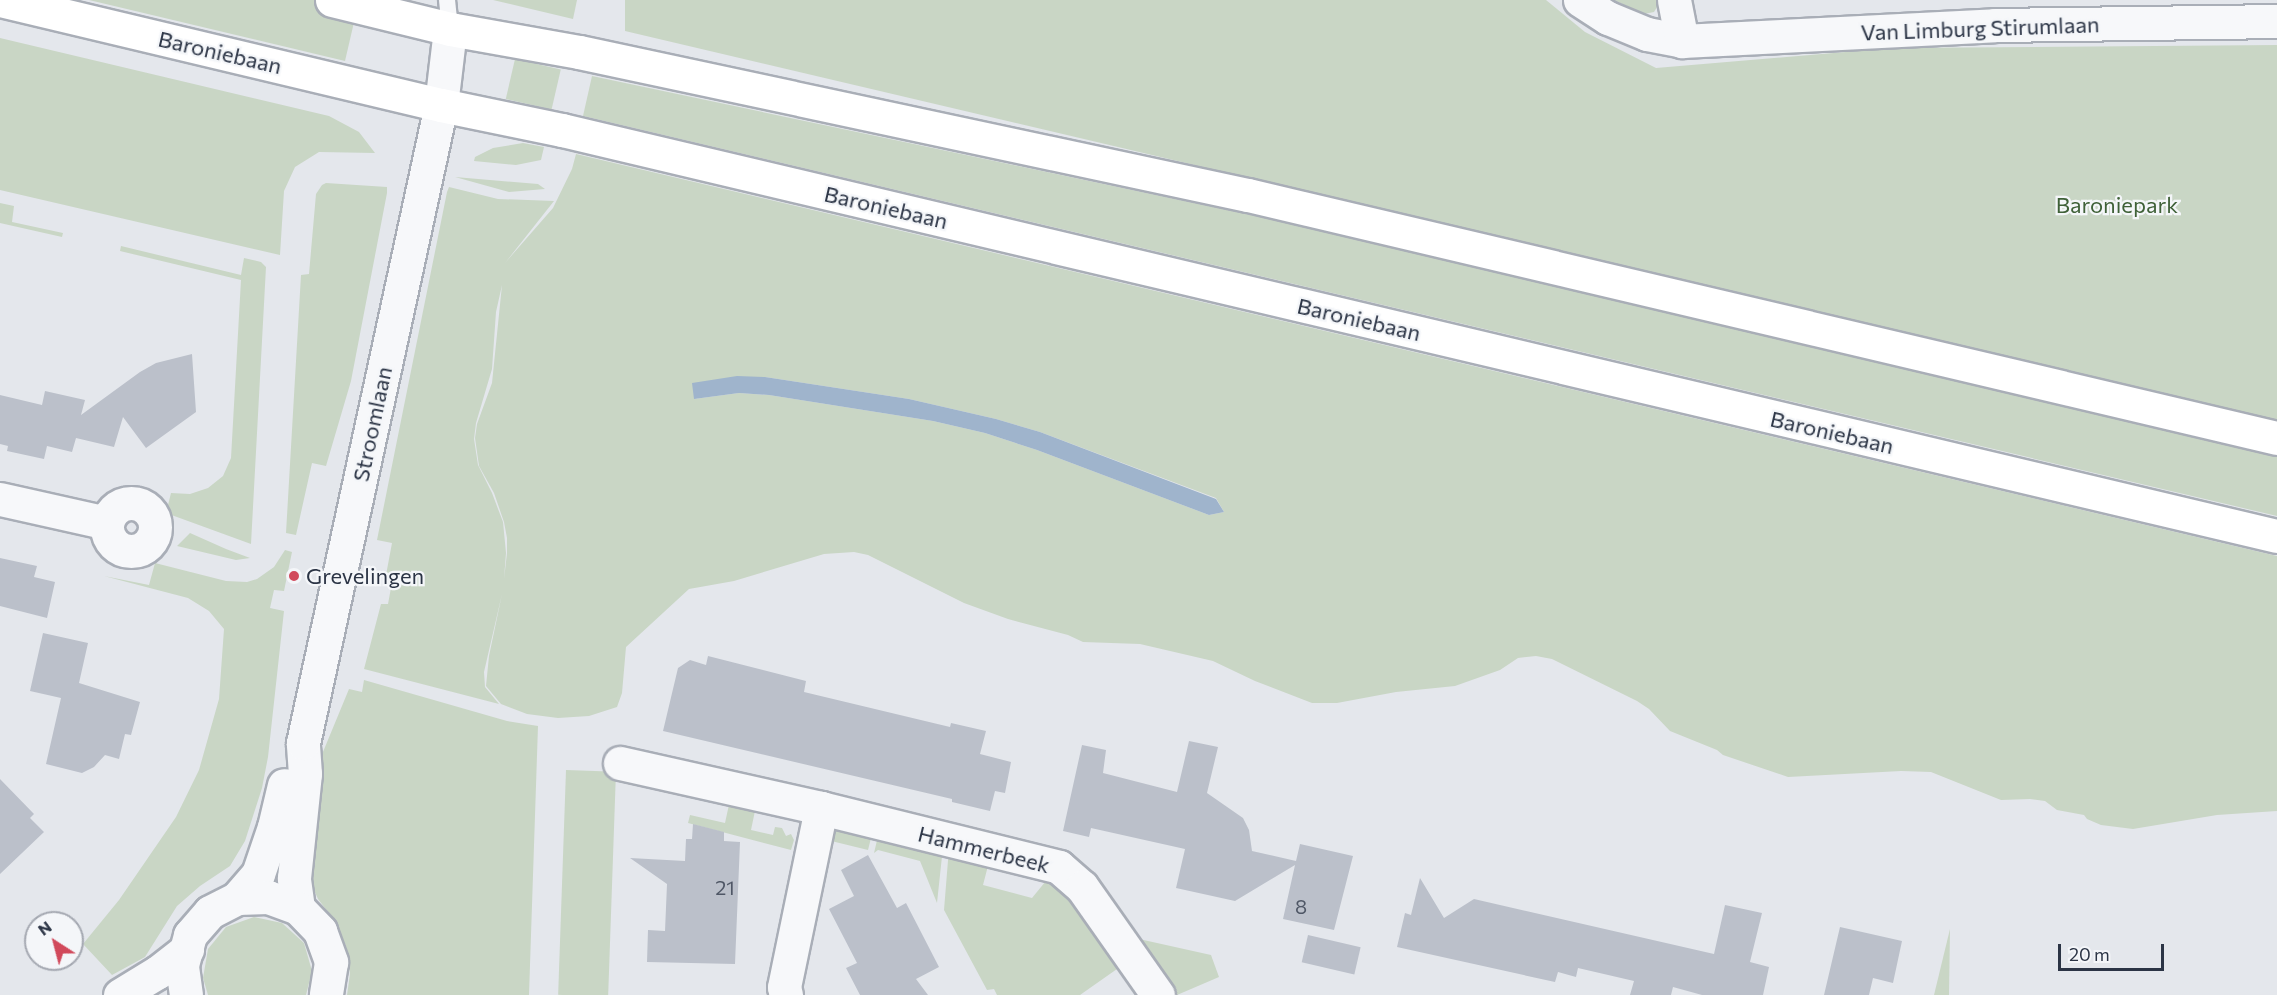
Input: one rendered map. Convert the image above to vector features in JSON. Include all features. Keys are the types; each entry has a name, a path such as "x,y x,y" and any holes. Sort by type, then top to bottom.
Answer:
{"main road":[{"name":"Baroniebaan","path":"0,0 441,105 562,129 2277,536"},
{"path":"332,0 449,15 579,51 1248,195 2277,438"}],"street":[{"name":"Van Limburg Stirumlaan","path":"1581,0 1608,18 1647,34 1682,41 1995,12 2277,21"},
{"path":"1674,0 1682,41"},
{"path":"441,105 449,15"},
{"name":"Stroomlaan","path":"298,908 294,878 305,774 303,743 441,105"},
{"path":"0,499 107,523"},
{"name":"Stroomlaan","path":"237,898 258,874 274,827 288,771 303,743"},
{"name":"Hammerbeek","path":"620,763 821,808 1059,867 1082,887 1158,995"},
{"path":"786,995 784,987 821,808"},
{"path":"186,995 182,965 190,935 210,912 237,898 268,897 298,908 320,932 331,962 326,995"},
{"path":"120,995 158,972 187,949"}],"green space":[{"path":"89,0 338,0 358,5 345,61"},
{"path":"493,0 577,0 573,19"},
{"name":"Baroniepark","path":"625,0 1546,0 1585,32 1656,68 1892,48 2277,45 2277,420 625,31"},
{"path":"1614,0 1659,0 1659,4 1654,12 1644,14"},
{"path":"0,38 329,116 359,132 375,153 319,152 295,167 284,191 280,255 0,190"},
{"path":"515,59 561,70 552,110 506,99"},
{"path":"592,76 1350,236 2277,456 2277,516 583,116"},
{"path":"523,143 544,147 541,160 516,165 474,161 475,157 493,148"},
{"path":"576,154 2277,556 2277,811 2217,815 2133,829 2101,825 2087,819 2084,815 2057,810 2045,801 2001,800 1931,772 1901,771 1788,777 1723,755 1717,750 1670,731 1649,709 1637,701 1552,659 1536,656 1518,658 1500,670 1455,686 1396,692 1337,703 1312,703 1255,681 1213,661 1140,644 1083,642 1068,635 1008,619 964,603 868,555 854,552 824,554 734,581 689,589 626,647 622,693 617,707 589,716 558,718 527,714 501,704 486,686 489,656 502,594 484,672 485,687 499,704 364,669 381,604 388,604 393,577 386,575 392,543 377,540 449,187 498,199 554,201 505,263 553,208 572,169","holes":["502,285 492,383 477,424 475,438 479,466 494,493 504,522 507,538 507,553 504,579 506,553 503,522 478,465 474,439 476,423 492,369 496,312","765,377 909,399 996,419 1040,432 1216,498 1224,512 1209,515 1037,450 985,433 933,421 769,395 739,393 694,399"]},
{"path":"455,177 538,184 545,189 509,192"},
{"path":"326,183 387,187 387,193 351,381 326,466 312,463 296,535 286,533 301,275 309,274 316,194"},
{"path":"0,203 14,206 12,222 63,233 62,237 0,223"},
{"path":"121,246 241,275 244,258 261,262 266,267 251,544 166,513 171,493 190,494 208,488 223,476 231,458 241,280 120,251"},
{"path":"190,533 250,558 236,560 177,546"},
{"path":"285,550 292,552 284,591 274,590 270,608 284,611 268,757 262,788 245,841 230,866 200,886 177,906 145,957 112,975 84,943 119,900 176,817 199,770 219,699 224,629 209,611 188,598 104,576 149,585 155,563 226,581 247,582 257,579 274,567"},
{"path":"364,680 507,721 538,726 529,995 347,995 350,974 346,946 334,920 318,899 308,876 318,764 349,689 362,692"},
{"path":"566,770 616,772 608,995 558,995"},
{"path":"730,800 756,806 751,830 773,835 775,827 782,828 786,836 791,834 794,840 791,850 688,823 690,815 725,823"},
{"path":"836,821 873,830 868,850 815,837"},
{"path":"879,832 943,847 937,903 920,861 878,850 874,853"},
{"path":"949,848 989,862 983,885 1032,898 1050,876 1063,886 1118,965 1117,969 1080,995 997,995 994,989 987,990 944,910"},
{"path":"254,917 282,923 304,943 312,971 306,995 208,995 203,978 208,949 226,927"},
{"path":"1950,929 1949,995 1934,995"},
{"path":"1130,937 1211,955 1219,977 1177,995"}],"water":[{"path":"737,376 765,377 909,399 996,419 1040,432 1216,499 1224,512 1209,515 1037,450 985,433 933,421 769,395 739,393 694,399 692,383"}],"building":[{"path":"192,354 196,412 146,448 123,417 114,447 76,438 72,452 47,446 44,459 7,451 8,446 0,444 0,395 42,405 45,391 85,400 81,415 156,363"},
{"path":"0,558 37,566 34,577 55,582 47,618 0,606"},
{"path":"43,633 88,643 79,683 140,702 131,735 125,734 119,759 105,755 94,767 82,773 46,764 61,698 30,691"},
{"path":"708,656 806,681 804,692 950,727 951,723 986,731 980,754 1011,762 1005,793 995,791 990,811 952,802 952,799 663,731 678,668 690,660 706,665"},
{"path":"1189,741 1218,747 1207,793 1243,818 1249,830 1252,851 1296,861 1300,844 1353,856 1334,930 1283,919 1295,865 1235,901 1176,888 1185,849 1091,828 1089,837 1063,831 1082,745 1106,750 1103,773 1177,792"},
{"path":"0,779 34,814 30,818 44,832 0,874"},
{"path":"693,824 724,832 724,841 740,842 735,964 647,962 648,930 665,931 667,884 630,858 685,861 686,839 692,839"},
{"path":"868,855 897,908 906,903 939,967 916,979 928,995 860,995 846,968 857,963 829,909 854,896 841,870"},
{"path":"1420,878 1444,918 1474,899 1714,954 1725,905 1762,913 1750,962 1769,967 1763,995 1702,995 1673,987 1671,995 1630,995 1634,981 1578,968 1576,977 1558,972 1555,982 1397,947 1405,913 1411,915"},
{"path":"1840,927 1902,941 1893,983 1873,978 1869,995 1824,995"},
{"path":"1308,935 1361,947 1354,974 1302,962"}],"place":[{"name":"Grevelingen","path":"294,576"}]}
